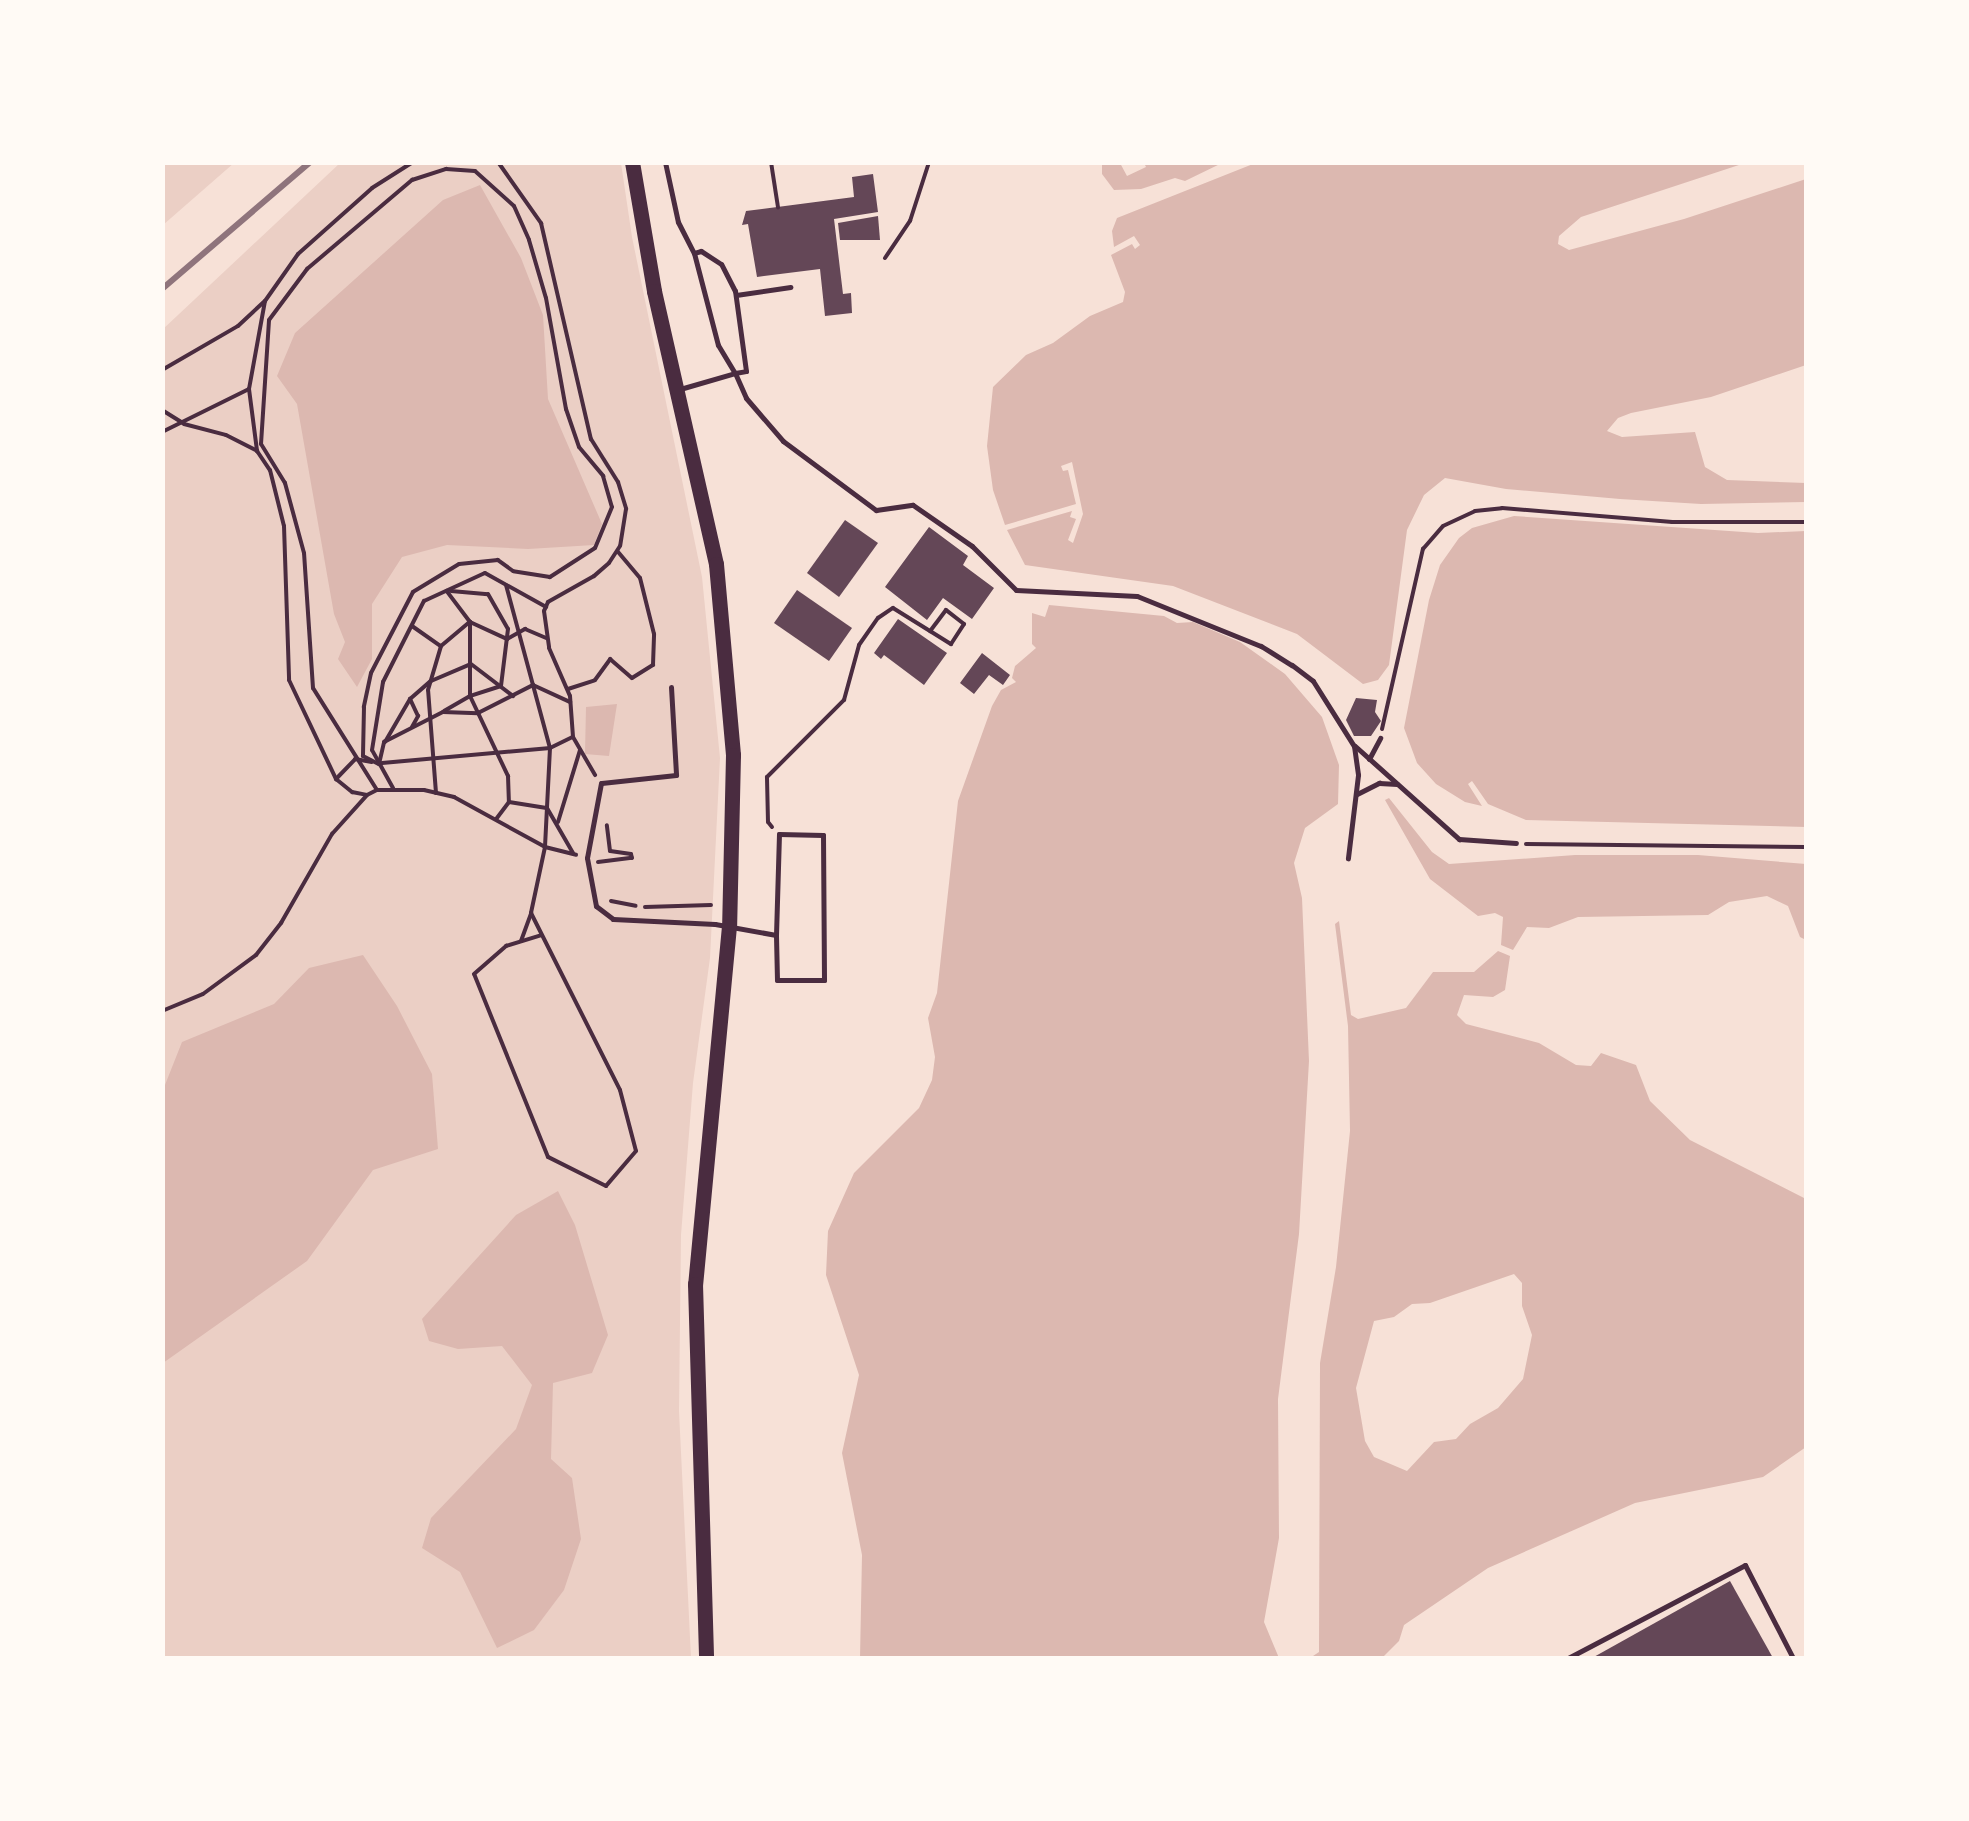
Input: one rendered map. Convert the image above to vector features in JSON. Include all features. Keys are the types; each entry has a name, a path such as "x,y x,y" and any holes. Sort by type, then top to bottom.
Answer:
{"main road":[{"path":"632,162 654,291 716,564 733,756 729,926 708,1109 695,1284 706,1658"}],"lane":[{"path":"664,162 678,222 694,253 718,345 746,398 783,440 876,510 913,506 972,546 1016,590 1137,596 1262,646 1313,681 1354,746 1458,838 1516,844"},
{"path":"677,389 746,371 736,295 720,264 701,251 694,253"},
{"path":"736,295 790,286"},
{"path":"671,687 676,776 601,783 587,858 596,906 613,919 729,926 776,934"},
{"path":"1369,759 1380,738"},
{"path":"1348,858 1358,774 1354,746"},
{"path":"1355,796 1365,787 1398,784"},
{"path":"779,834 823,835 824,980 777,980 776,934 779,834"},
{"path":"1568,1658 1745,1566 1794,1658"}],"path":[{"path":"162,370 226,334 264,301 298,254 320,232 372,188 413,162"},
{"path":"498,162 541,223 591,439 618,482 626,509 617,552 594,576 546,607"},
{"path":"772,162 778,207"},
{"path":"884,258 910,221 929,162"},
{"path":"377,790 313,688 304,554 285,483 261,444 269,320 307,269 412,180 446,170 475,171 514,206 529,240 546,298 566,409 578,447 602,476 612,507 595,548 550,577 512,571 498,560 458,564 412,592 371,673 364,707 363,756 379,764"},
{"path":"257,452 249,389 264,301"},
{"path":"162,432 249,389"},
{"path":"162,410 184,424 226,435 257,452 270,470 282,505 289,680 336,780 352,792 366,795"},
{"path":"1380,738 1423,549 1443,526 1475,511 1502,508 1672,522 1806,522"},
{"path":"568,689 595,680 610,660 632,678 654,666 654,634 640,578 617,552"},
{"path":"393,788 372,750 382,682 424,601 485,573 546,607"},
{"path":"506,585 550,748 546,847 521,941"},
{"path":"447,591 470,622 507,639 525,629 546,638"},
{"path":"447,591 488,594 508,629 501,686"},
{"path":"546,607 546,638 568,689 574,737 601,783"},
{"path":"779,834 768,822 767,778 844,700 859,645 870,629 893,608 950,644 964,624 946,610 930,630"},
{"path":"436,793 428,720 431,680 441,646 470,622"},
{"path":"470,622 470,696 508,776 509,802 496,820"},
{"path":"411,625 441,646"},
{"path":"379,764 384,742 410,698 431,680 471,664"},
{"path":"471,664 513,696"},
{"path":"534,685 571,703"},
{"path":"443,712 478,713 534,685"},
{"path":"384,742 470,696 501,686"},
{"path":"410,698 418,716 411,729"},
{"path":"355,759 379,764 431,756 498,754 550,748 574,737"},
{"path":"557,825 580,750"},
{"path":"336,780 355,759"},
{"path":"162,1011 203,994 256,955 281,922 332,834 366,795 377,790 393,788 454,796 546,847 587,858"},
{"path":"509,802 548,808"},
{"path":"548,808 574,855"},
{"path":"598,863 632,858 630,854 610,851 605,813"},
{"path":"1516,844 1806,846"},
{"path":"606,900 634,906 716,905"},
{"path":"531,914 620,1090 636,1151 606,1186 548,1157 474,974 506,946 541,936"}],"shaded area":[{"path":"163,162 234,162 234,163 163,225"},
{"path":"1258,162 1745,163 1581,217 1559,236 1558,244 1569,250 1684,219 1806,179 1806,365 1711,397 1631,413 1618,418 1607,431 1622,437 1695,432 1705,467 1727,480 1806,483 1806,502 1701,504 1620,499 1506,489 1445,478 1424,495 1407,530 1389,665 1378,680 1363,684 1297,634 1173,586 1025,565 1007,530 1072,511 1070,517 1076,519 1068,540 1073,543 1083,514 1072,462 1061,466 1063,471 1068,470 1076,504 1005,525 993,490 987,446 993,387 1026,355 1053,343 1090,316 1123,302 1125,292 1111,255 1132,244 1135,249 1140,245 1134,236 1114,247 1112,231 1117,218"},
{"path":"340,163 621,163 632,237 702,577 720,758 710,958 693,1083 681,1235 679,1411 691,1658 163,1658 162,330"},
{"path":"1102,163 1120,163 1127,176 1146,167 1144,163 1222,163 1185,181 1175,178 1141,189 1114,190 1102,174"},
{"path":"480,185 521,258 543,315 548,399 602,524 594,545 528,549 447,545 402,557 372,604 372,659 357,687 338,659 345,642 334,614 297,404 277,376 295,333 443,200"},
{"path":"1514,516 1758,533 1806,531 1806,827 1526,820 1488,804 1472,781 1468,784 1482,806 1465,802 1436,784 1417,763 1404,728 1429,600 1440,565 1459,538 1472,528"},
{"path":"1049,605 1164,616 1177,623 1193,622 1240,642 1285,674 1322,717 1339,765 1338,804 1305,828 1294,863 1302,898 1309,1061 1299,1234 1278,1399 1279,1538 1264,1622 1279,1658 860,1658 862,1555 842,1453 859,1375 826,1275 828,1231 854,1173 919,1108 932,1080 935,1057 928,1018 937,993 958,801 992,706 1001,690 1016,682 1012,678 1015,666 1036,648 1032,644 1032,613 1045,617"},
{"path":"617,704 609,756 585,754 586,707"},
{"path":"1389,798 1432,852 1449,864 1575,855 1698,855 1806,864 1806,940 1800,937 1788,906 1767,896 1729,902 1708,915 1578,917 1549,928 1527,927 1513,950 1501,945 1503,917 1495,913 1478,916 1430,879 1385,800"},
{"path":"1339,921 1351,1015 1358,1019 1406,1008 1433,972 1474,972 1498,951 1510,956 1505,990 1493,997 1464,995 1457,1015 1466,1024 1539,1043 1576,1065 1591,1066 1601,1053 1636,1065 1650,1101 1690,1140 1806,1199 1806,1447 1763,1477 1635,1503 1488,1568 1404,1625 1399,1641 1382,1658 1310,1658 1319,1652 1320,1363 1336,1267 1350,1131 1348,1026 1335,924","holes":["1514,1274 1522,1283 1522,1306 1532,1335 1523,1379 1498,1408 1470,1424 1456,1439 1434,1442 1407,1471 1374,1457 1365,1441 1356,1388 1374,1321 1394,1317 1412,1304 1430,1303"]},
{"path":"363,955 397,1006 432,1074 438,1149 373,1170 307,1261 163,1363 163,1090 182,1042 274,1004 309,968"},
{"path":"558,1191 575,1225 608,1335 592,1373 553,1383 551,1459 572,1478 581,1539 564,1590 534,1630 497,1648 460,1572 422,1548 431,1518 516,1429 532,1385 502,1346 458,1349 429,1341 422,1319 516,1215"}],"building":[{"path":"873,174 878,212 834,219 843,294 851,293 852,313 825,316 820,269 757,277 748,224 742,225 746,211 854,197 852,177"},
{"path":"878,216 880,240 840,240 838,223"},
{"path":"845,520 878,543 839,597 807,573"},
{"path":"929,527 968,556 963,565 994,588 972,619 943,598 927,620 885,587"},
{"path":"797,590 852,628 829,661 774,623"},
{"path":"898,619 947,653 924,685 884,655 881,659 874,653"},
{"path":"982,653 1010,675 1003,685 989,675 974,694 960,683"},
{"path":"1356,698 1377,700 1375,712 1381,721 1371,736 1354,736 1346,720"},
{"path":"1730,1581 1773,1658 1592,1658"}],"railway":[{"path":"162,289 310,162"}]}
